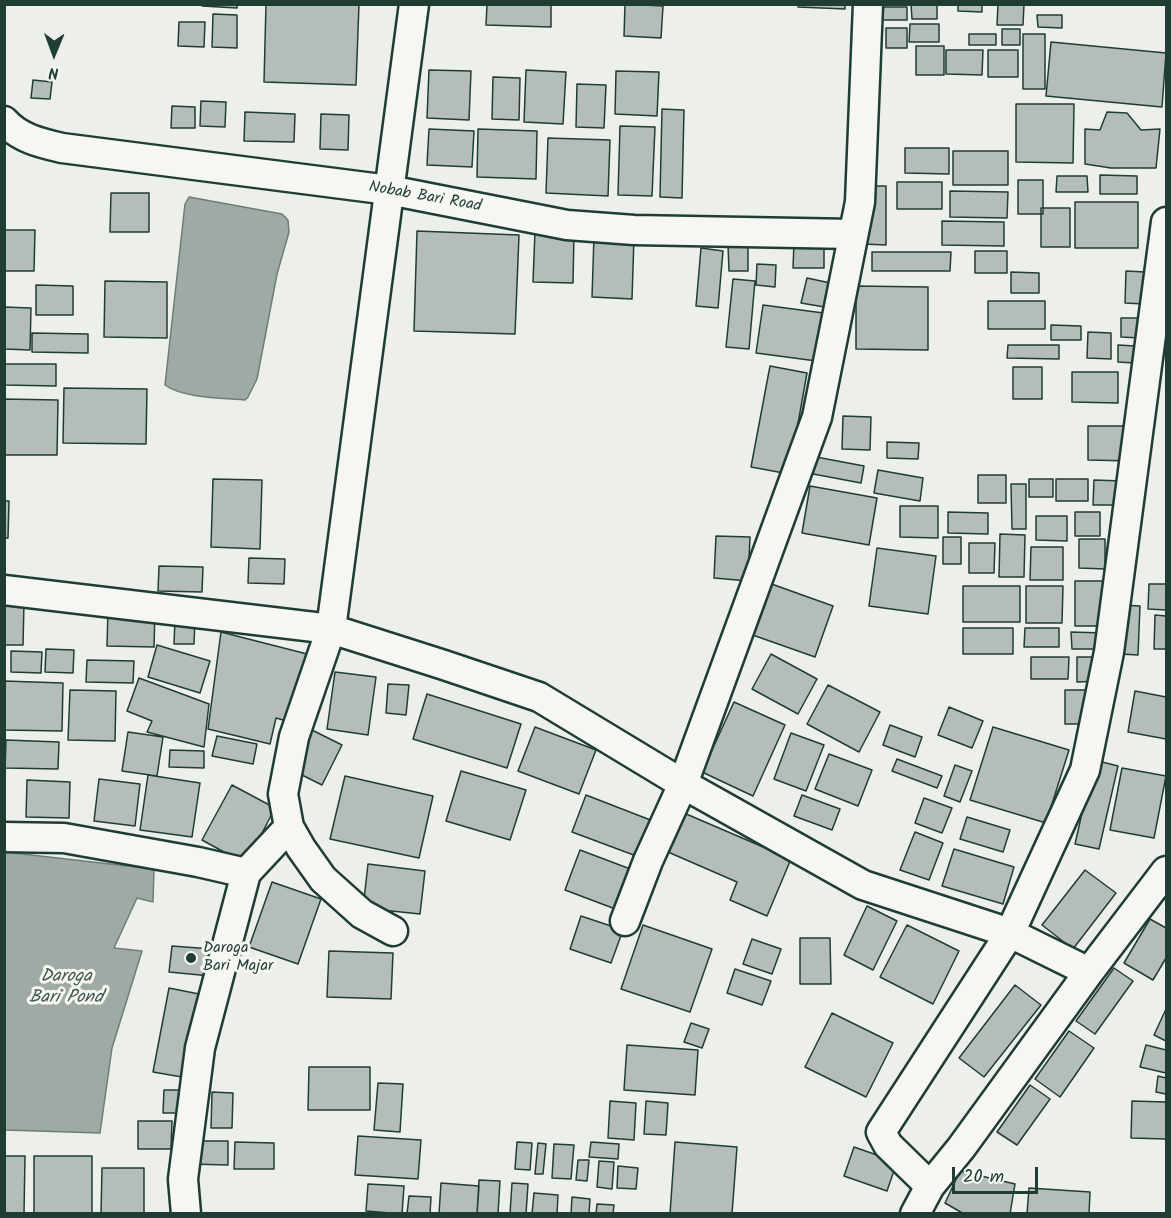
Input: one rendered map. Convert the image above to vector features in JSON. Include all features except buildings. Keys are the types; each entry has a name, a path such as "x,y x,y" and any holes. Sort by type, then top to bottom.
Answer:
{"street":[{"path":"393,931 362,914 323,879 289,827 283,794 294,737 331,629 414,4"},
{"path":"625,921 648,861 683,784 818,417 860,202 868,4"},
{"name":"Nobab Bari Road","path":"4,121 33,141 62,148 389,190 567,225 634,230 853,234"},
{"path":"930,1186 888,1145 881,1132 1010,933 1085,770 1109,652 1167,222"},
{"path":"4,590 331,629 539,697 683,784 863,885 1010,933 1089,972"},
{"path":"186,1214 183,1179 200,1048 246,873 289,827"},
{"path":"4,837 64,838 246,873"},
{"path":"915,1214 930,1186 961,1148 1089,972 1167,871"}],"water":[{"path":"189,197 282,214 288,220 289,232 277,274 257,379 245,400 192,395 165,385 185,204"},
{"name":"Daroga Bari Pond","path":"5,852 154,869 153,902 137,898 114,948 142,951 112,1048 100,1133 5,1130"}],"place":[{"name":"Daroga Bari Majar","path":"191,958"}]}
